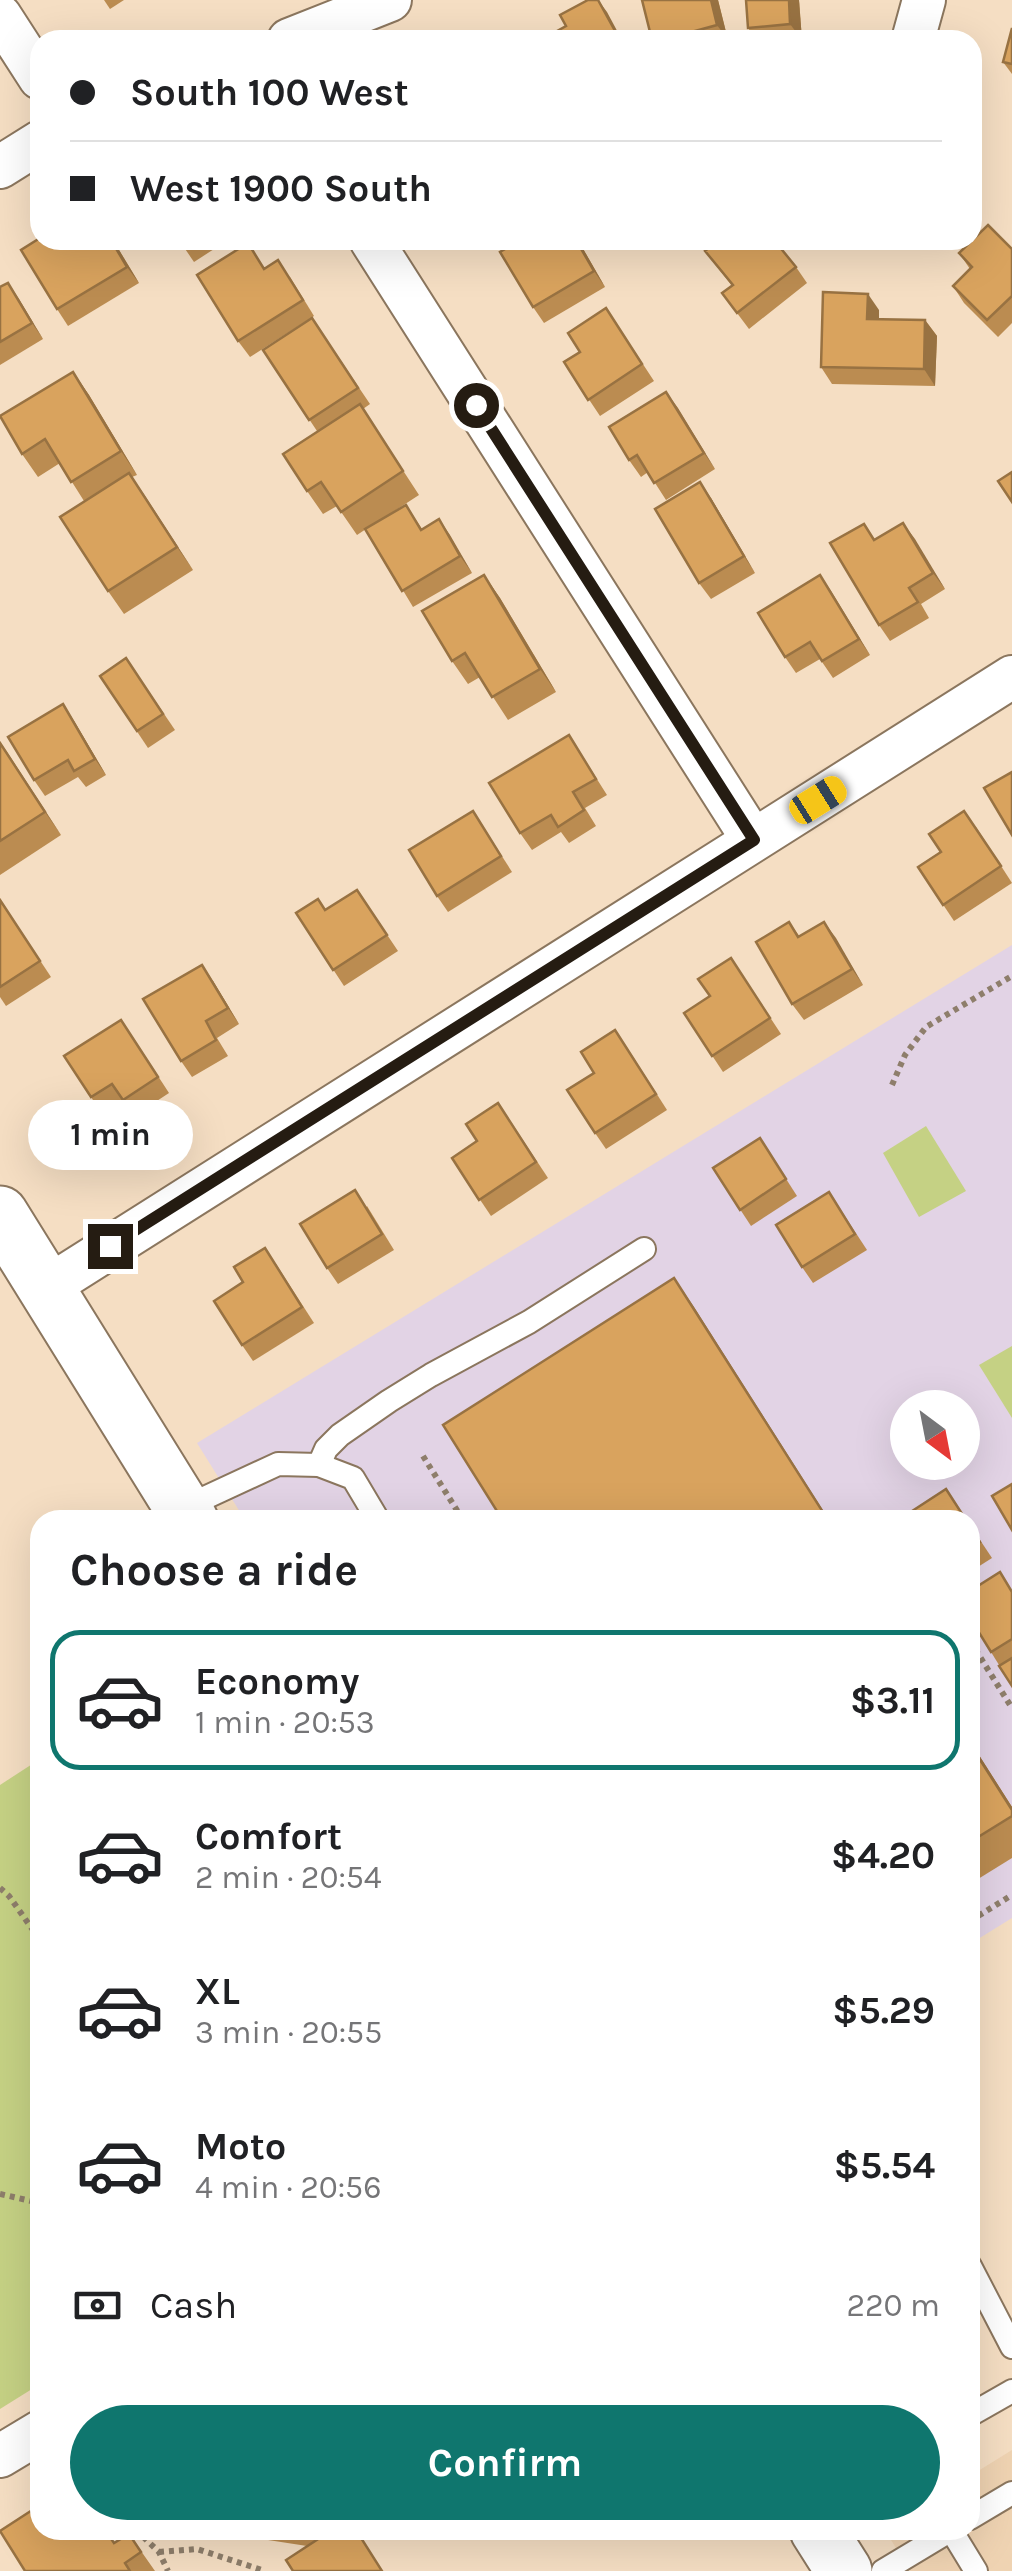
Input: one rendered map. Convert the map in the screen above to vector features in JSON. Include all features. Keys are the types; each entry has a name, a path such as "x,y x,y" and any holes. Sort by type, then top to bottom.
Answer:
{"street":[{"path":"314,30 390,0"},
{"path":"916,30 924,0"},
{"path":"0,16 30,62"},
{"path":"0,167 30,148"},
{"path":"378,250 754,840"},
{"path":"46,1288 1012,677"},
{"path":"0,1214 184,1510"},
{"path":"0,2456 30,2438"},
{"path":"824,2540 844,2571"}],"lane":[{"path":"320,1464 326,1448 340,1435 389,1400 530,1322 644,1249"},
{"path":"193,1510 278,1464 320,1464 353,1478 372,1510"},
{"path":"980,2285 1012,2347"},
{"path":"980,2409 1012,2391"},
{"path":"980,2512 1012,2492"},
{"path":"883,2571 934,2540"},
{"path":"957,2540 976,2571"}],"path":[{"path":"892,1085 905,1055 926,1027 1012,976"},
{"path":"422,1456 457,1510"},
{"path":"980,1656 1012,1708"},
{"path":"0,1888 30,1926"},
{"path":"980,1915 1012,1895"},
{"path":"0,2194 30,2201"},
{"path":"146,2540 159,2552 168,2571"},
{"path":"159,2552 196,2549 266,2571"}],"shaded area":[{"path":"1012,945 1012,1918 980,1938 980,1510 239,1510 197,1443"},
{"path":"1012,2450 1012,2571 910,2571 891,2540 980,2540 980,2470"}],"green space":[{"path":"926,1126 966,1191 919,1217 883,1153"},
{"path":"1012,1346 1012,1418 979,1365"},
{"path":"30,1766 30,2390 0,2409 0,1785"}],"building":[{"path":"588,0 598,0 614,30 559,30 566,26 560,15"},
{"path":"642,0 711,0 717,25 699,30 650,30"},
{"path":"746,0 789,0 790,24 748,28"},
{"path":"1012,28 1012,64 1003,62"},
{"path":"988,225 1012,249 1012,296 987,320 953,286 972,267 959,253 982,250 982,231"},
{"path":"30,244 30,250 117,250 127,267 57,309 21,250"},
{"path":"237,250 252,250 264,269 278,260 303,300 238,341 197,275"},
{"path":"582,250 594,271 533,307 500,252"},
{"path":"782,250 796,267 737,313 722,293 733,285 705,251"},
{"path":"8,283 32,323 0,342 0,287"},
{"path":"823,292 868,294 867,319 925,320 924,369 821,367"},
{"path":"606,308 642,364 588,400 564,362 580,352 568,333"},
{"path":"312,318 358,388 309,420 263,350"},
{"path":"73,372 121,451 71,482 45,439 22,454 0,416"},
{"path":"666,392 704,453 654,483 637,455 629,460 609,427"},
{"path":"360,404 403,471 341,512 321,482 307,491 283,454"},
{"path":"1012,472 1012,502 998,481"},
{"path":"129,473 177,547 108,591 60,517"},
{"path":"700,482 744,556 699,583 655,509"},
{"path":"406,505 421,530 439,519 460,556 402,591 365,529"},
{"path":"903,523 933,573 909,588 918,602 879,625 830,543 864,524 874,540"},
{"path":"484,575 540,669 492,697 465,653 452,661 422,611"},
{"path":"820,575 859,639 822,661 810,642 785,657 758,613"},
{"path":"126,658 163,714 137,731 100,676"},
{"path":"63,704 95,759 74,771 68,760 34,780 8,737"},
{"path":"569,735 596,779 573,792 584,810 558,827 551,815 520,833 489,783"},
{"path":"0,743 45,812 0,841"},
{"path":"1012,772 1012,835 984,788"},
{"path":"473,811 501,856 437,896 409,850"},
{"path":"964,811 1001,866 943,905 918,867 941,852 929,834"},
{"path":"357,890 387,935 333,970 296,913 318,899 325,910"},
{"path":"0,900 40,961 0,987"},
{"path":"789,922 798,937 824,922 852,969 792,1004 756,942"},
{"path":"731,958 770,1018 712,1056 684,1013 710,996 698,979"},
{"path":"202,965 228,1008 206,1021 216,1040 181,1061 143,999"},
{"path":"121,1020 158,1077 123,1100 112,1084 91,1097 64,1056"},
{"path":"615,1030 656,1094 595,1133 567,1090 594,1073 581,1052"},
{"path":"498,1103 536,1162 479,1200 452,1158 477,1141 466,1124"},
{"path":"760,1138 786,1179 740,1210 713,1168"},
{"path":"355,1190 382,1234 327,1268 300,1224"},
{"path":"829,1192 855,1234 802,1267 776,1225"},
{"path":"265,1248 302,1307 242,1345 214,1301 243,1282 234,1267"},
{"path":"674,1278 822,1510 496,1510 443,1425"},
{"path":"1012,1484 1012,1530 992,1496"},
{"path":"946,1489 960,1510 914,1510"},
{"path":"1000,1572 1012,1592 1012,1639 991,1652 980,1634 980,1585"},
{"path":"1012,1658 1012,1686 999,1666"},
{"path":"980,1760 1012,1810 1012,1816 980,1836"},
{"path":"30,2512 30,2540 133,2540 141,2552 125,2563 130,2571 25,2571 0,2531"},
{"path":"317,2540 362,2540 382,2571 293,2571 286,2560"}],"route":[{"path":"110,1246 754,840 476,405"}]}
